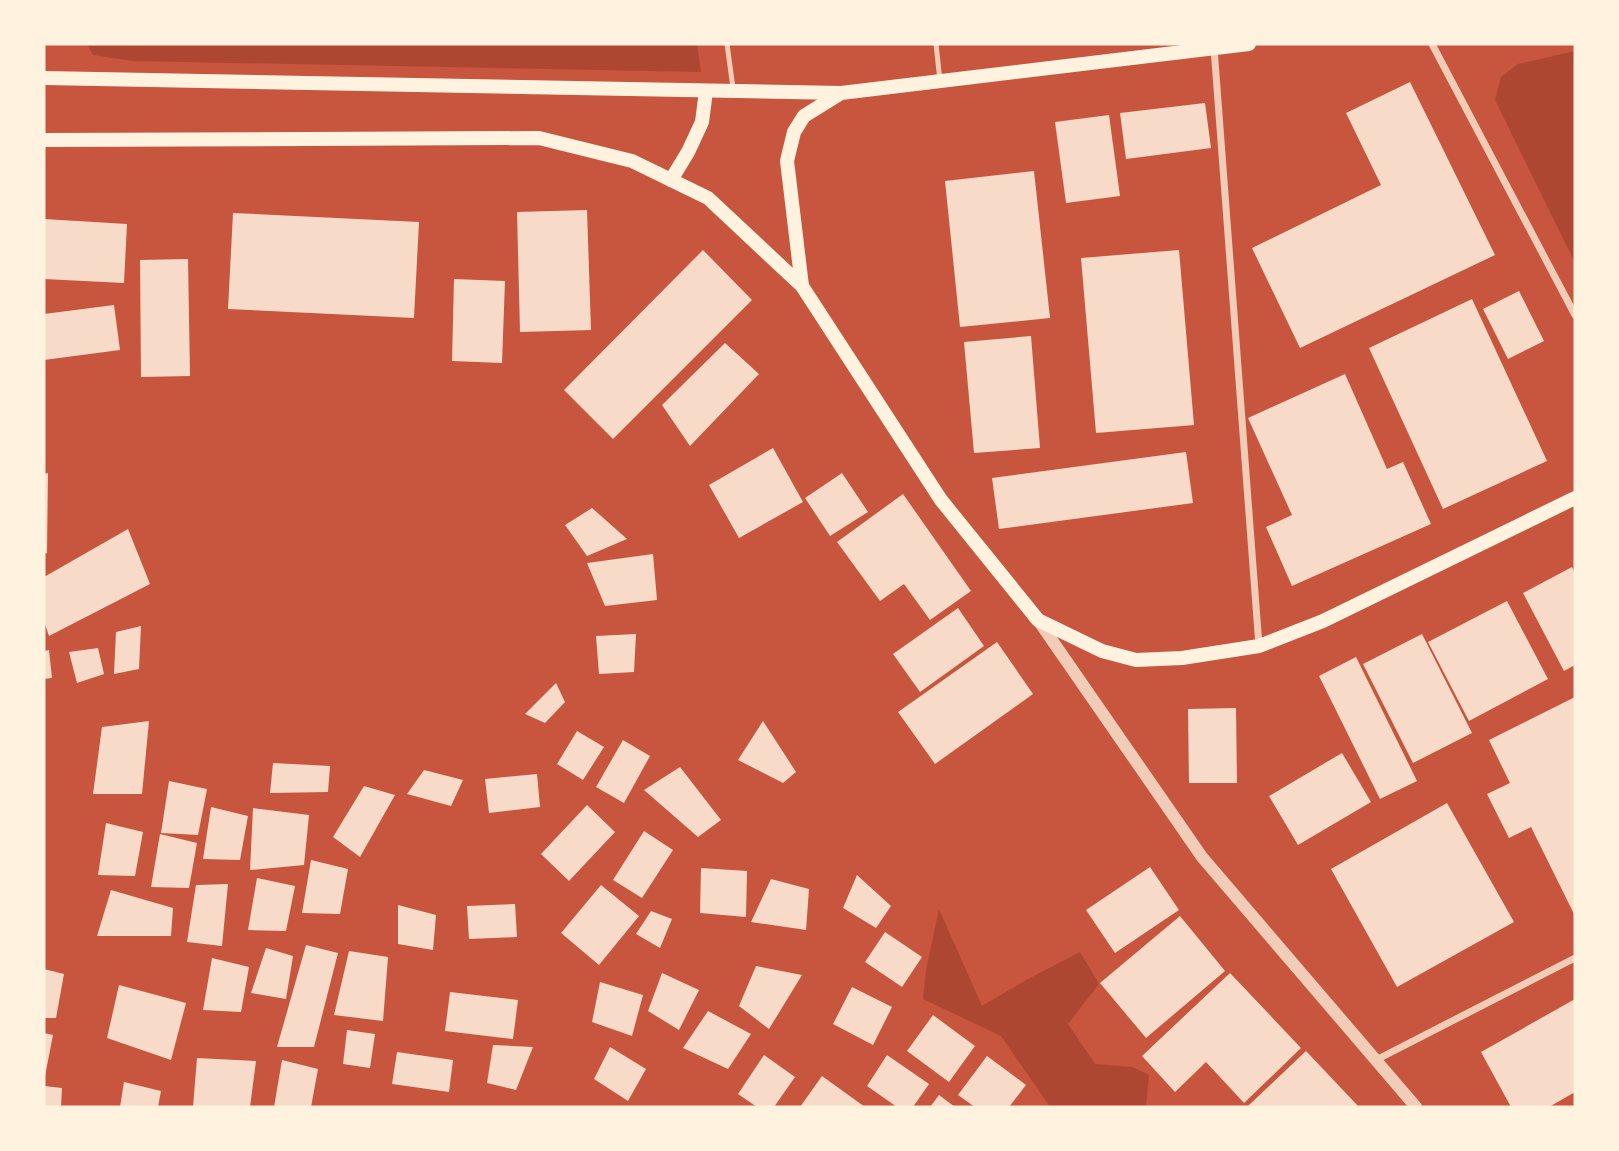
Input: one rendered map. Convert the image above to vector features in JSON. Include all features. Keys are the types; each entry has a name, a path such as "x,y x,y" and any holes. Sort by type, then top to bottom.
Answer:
{"main road":[{"path":"44,78 841,93 1249,44"},
{"path":"671,180 702,122 706,91"},
{"path":"802,286 787,161 794,132 804,116 841,93"},
{"path":"44,140 539,138 632,161 708,198 802,286 941,500 1038,620 1102,650 1136,660 1182,659 1259,646 1323,621 1575,498"}],"street":[{"path":"1432,44 1575,315"},
{"path":"1223,46 1259,646"},
{"path":"1038,620 1202,857 1416,1107"},
{"path":"1376,1060 1575,958"}],"lane":[{"path":"727,44 733,92"},
{"path":"936,44 940,81"}],"shaded area":[{"path":"87,44 697,44 701,72 132,61 93,55"},
{"path":"1575,51 1575,263 1495,100 1501,77 1518,64"},
{"path":"939,909 982,1006 1080,952 1099,984 1068,1024 1095,1064 1133,1067 1149,1075 1146,1107 1050,1107 1001,1036 923,999 926,970"}],"building":[{"path":"1410,82 1495,255 1300,348 1252,248 1381,185 1346,113"},
{"path":"1205,103 1211,148 1126,159 1120,113"},
{"path":"1109,115 1120,196 1066,203 1055,122"},
{"path":"1034,171 1050,318 960,327 945,181"},
{"path":"587,210 591,330 520,332 517,212"},
{"path":"233,213 419,222 414,318 228,309"},
{"path":"44,219 127,224 124,283 44,279"},
{"path":"703,250 752,300 613,439 564,390"},
{"path":"1179,250 1194,425 1096,433 1081,258"},
{"path":"188,259 190,376 141,377 140,260"},
{"path":"454,279 505,281 502,363 452,361"},
{"path":"1519,291 1544,341 1508,359 1483,309"},
{"path":"1472,299 1547,461 1443,509 1369,348"},
{"path":"114,305 120,350 44,360 44,314"},
{"path":"1031,336 1040,448 974,453 964,342"},
{"path":"725,343 759,374 690,446 662,405"},
{"path":"1345,374 1387,469 1403,462 1431,524 1292,586 1266,527 1292,515 1248,418"},
{"path":"773,448 803,502 739,538 709,485"},
{"path":"1186,452 1193,503 999,529 992,478"},
{"path":"48,473 47,553 44,554 44,474"},
{"path":"842,473 868,512 830,536 805,498"},
{"path":"903,494 971,591 930,620 904,584 880,601 837,542"},
{"path":"592,508 627,539 587,556 565,525"},
{"path":"128,529 150,584 49,636 44,621 44,577"},
{"path":"653,554 657,600 605,606 587,563"},
{"path":"1572,567 1575,574 1575,665 1564,671 1523,593"},
{"path":"1507,601 1548,679 1469,721 1428,642"},
{"path":"958,608 984,646 920,692 893,654"},
{"path":"141,626 139,669 114,674 116,632"},
{"path":"636,634 634,672 599,674 596,636"},
{"path":"1422,634 1472,733 1413,763 1363,664"},
{"path":"997,642 1033,694 935,764 898,712"},
{"path":"98,648 104,674 77,683 69,652"},
{"path":"49,650 52,678 44,679 44,651"},
{"path":"1356,657 1417,781 1380,799 1319,676"},
{"path":"556,683 565,702 545,723 525,714"},
{"path":"1575,697 1575,916 1531,827 1509,838 1487,794 1510,783 1489,740"},
{"path":"1236,708 1237,783 1189,783 1188,709"},
{"path":"149,721 142,794 93,794 102,727"},
{"path":"763,721 796,772 783,783 738,760"},
{"path":"577,731 604,747 583,780 557,764"},
{"path":"623,740 650,756 624,803 596,787"},
{"path":"1342,753 1371,802 1298,845 1269,796"},
{"path":"273,763 330,766 328,792 270,793"},
{"path":"680,767 721,820 698,837 644,790"},
{"path":"424,770 463,780 451,806 407,794"},
{"path":"537,774 540,807 489,813 485,779"},
{"path":"169,781 207,789 198,835 161,833"},
{"path":"364,786 395,795 360,857 333,837"},
{"path":"1447,803 1514,922 1397,987 1331,869"},
{"path":"587,805 615,832 569,881 541,854"},
{"path":"211,807 248,816 240,860 203,859"},
{"path":"253,808 309,815 304,865 250,870"},
{"path":"106,823 143,832 135,876 98,875"},
{"path":"644,831 673,850 642,898 613,880"},
{"path":"160,834 197,843 189,888 151,887"},
{"path":"311,860 348,869 340,914 302,913"},
{"path":"1150,867 1179,910 1115,953 1086,910"},
{"path":"701,868 747,871 746,917 700,913"},
{"path":"857,875 891,906 876,928 843,908"},
{"path":"257,878 295,886 286,931 248,930"},
{"path":"771,879 809,889 806,930 751,922"},
{"path":"228,884 222,946 187,942 196,885"},
{"path":"601,885 639,916 599,965 561,933"},
{"path":"111,890 173,908 171,936 97,936"},
{"path":"515,904 517,937 469,939 467,906"},
{"path":"398,905 436,915 433,950 398,944"},
{"path":"651,911 672,919 660,948 636,934"},
{"path":"1180,916 1225,971 1146,1038 1100,983"},
{"path":"885,932 922,957 902,987 865,962"},
{"path":"306,945 338,953 314,1047 277,1047"},
{"path":"266,948 293,956 286,999 251,993"},
{"path":"349,951 388,957 383,1021 334,1015"},
{"path":"212,958 249,967 241,1012 203,1010"},
{"path":"756,966 802,975 769,1029 739,1006"},
{"path":"44,969 64,974 56,1018 44,1018"},
{"path":"662,973 699,990 679,1030 648,1011"},
{"path":"1230,973 1301,1048 1244,1103 1206,1062 1175,1092 1142,1056"},
{"path":"600,982 643,995 632,1036 592,1022"},
{"path":"119,985 186,1003 171,1060 107,1038"},
{"path":"852,987 892,1007 873,1045 833,1024"},
{"path":"450,992 518,1000 513,1039 445,1031"},
{"path":"1575,999 1575,1092 1549,1107 1511,1107 1481,1052"},
{"path":"708,1011 751,1034 728,1069 683,1048"},
{"path":"933,1015 975,1046 949,1082 907,1051"},
{"path":"347,1030 375,1034 370,1068 343,1064"},
{"path":"44,1033 53,1035 45,1076 44,1076"},
{"path":"493,1045 533,1047 516,1090 487,1083"},
{"path":"610,1047 646,1069 628,1101 594,1079"},
{"path":"1306,1051 1359,1107 1248,1106"},
{"path":"397,1052 453,1060 449,1092 392,1084"},
{"path":"764,1055 795,1077 774,1107 757,1107 738,1094"},
{"path":"887,1055 929,1084 913,1107 897,1107 867,1086"},
{"path":"987,1056 1026,1085 1009,1107 975,1107 958,1095"},
{"path":"197,1058 256,1061 250,1107 193,1107"},
{"path":"282,1060 318,1069 311,1107 274,1107"},
{"path":"822,1076 865,1107 800,1107"},
{"path":"124,1082 161,1091 158,1107 120,1107"},
{"path":"44,1086 62,1088 61,1107 44,1107"},
{"path":"939,1095 955,1107 930,1107"}]}
